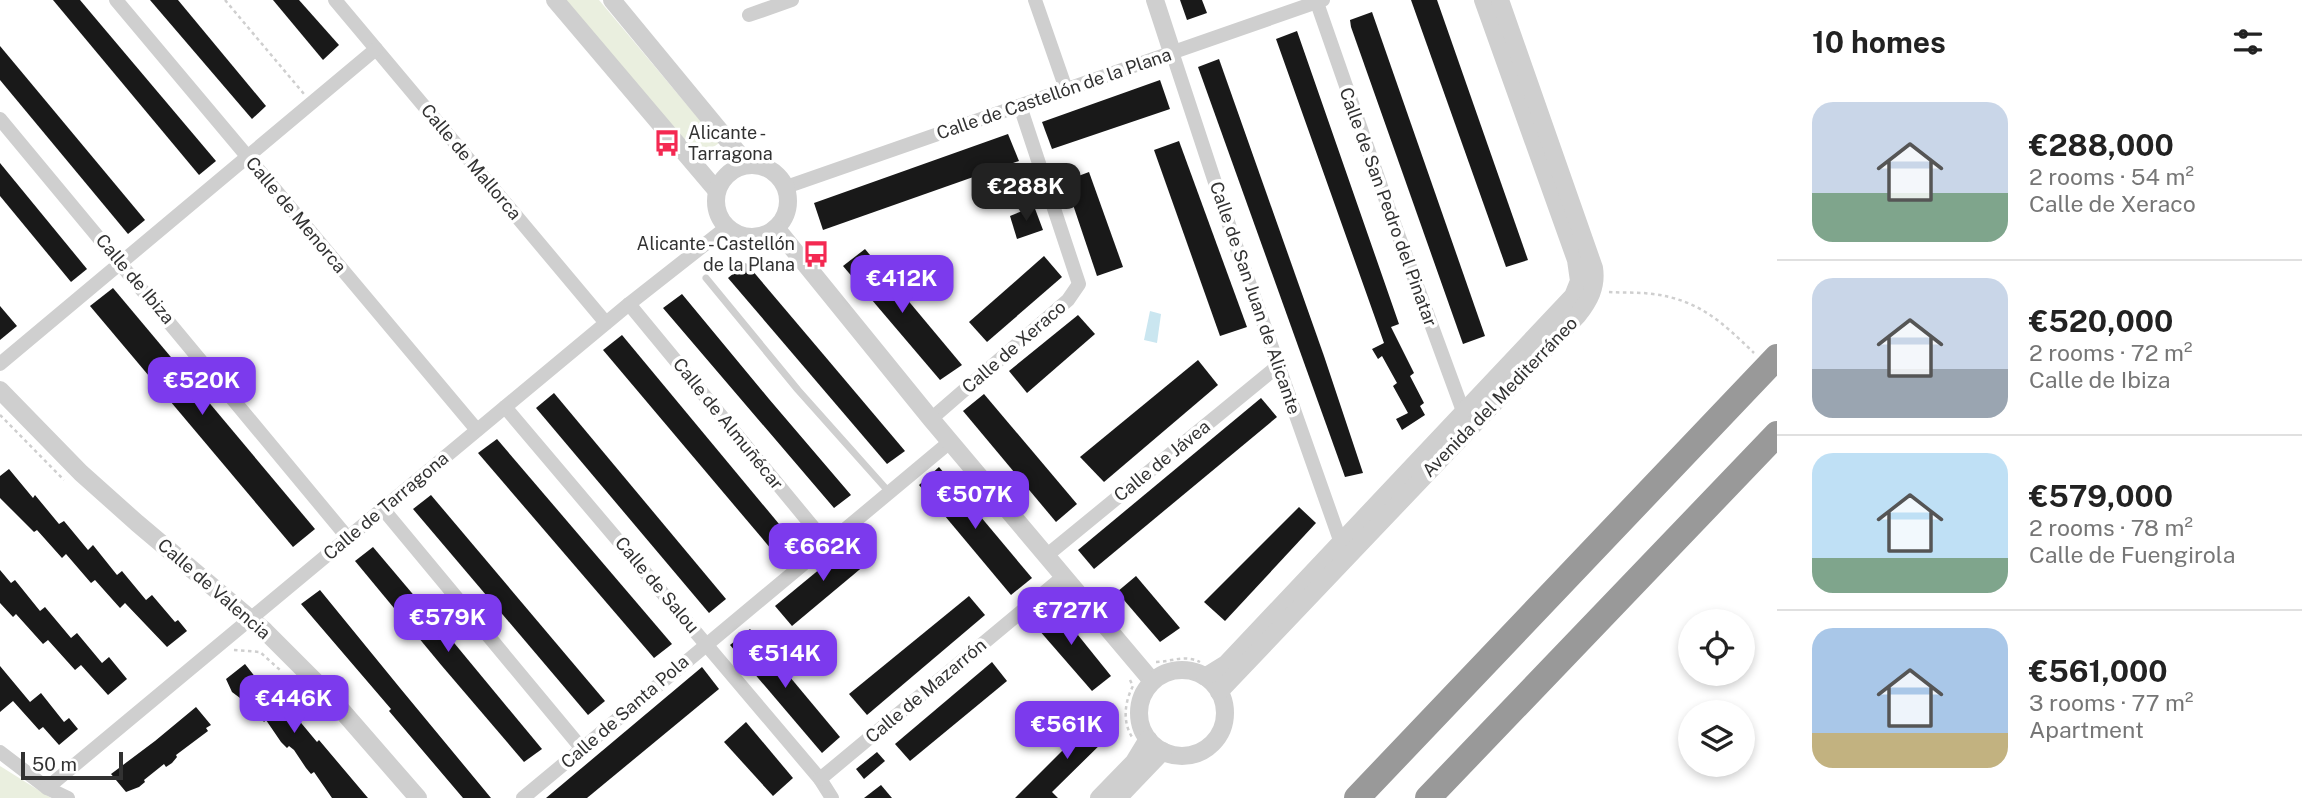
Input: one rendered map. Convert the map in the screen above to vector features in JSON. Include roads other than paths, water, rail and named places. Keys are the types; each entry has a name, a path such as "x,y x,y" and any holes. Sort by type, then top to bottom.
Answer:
{"highway":[{"path":"1357,798 1768,357"},
{"path":"1428,798 1777,434"}],"street":[{"name":"Calle de Menorca","path":"116,0 477,430"},
{"name":"Calle de Mallorca","path":"335,0 606,323"},
{"path":"555,0 717,191"},
{"path":"749,15 792,0"},
{"path":"1035,0 1066,89"},
{"path":"1155,0 1172,52"},
{"name":"Avenida del Mediterráneo","path":"1205,671 1226,664 1573,296 1579,281 1572,249 1483,0"},
{"name":"Avenida del Mediterráneo","path":"1219,692 1587,304 1595,279 1594,268 1500,0"},
{"name":"Calle de Castellón de la Plana","path":"786,187 1318,1"},
{"name":"Calle de San Pedro del Pinatar","path":"1318,1 1395,228 1463,411"},
{"path":"620,2 748,164"},
{"path":"0,364 376,49"},
{"name":"Calle de San Juan de Alicante","path":"1172,52 1341,543"},
{"name":"Calle de Xeraco","path":"932,419 1068,300 1079,284 1020,106"},
{"name":"Calle de Ibiza","path":"0,119 348,538"},
{"path":"748,164 767,167 775,172 786,187 787,209 776,228 767,234 746,236 727,227 717,210 717,191 729,173 748,164"},
{"name":"Calle de Tarragona","path":"47,788 629,304 727,227"},
{"path":"776,228 1147,675"},
{"name":"Calle de Almuñécar","path":"629,304 827,544"},
{"name":"Calle de Jávea","path":"1046,556 1278,366"},
{"name":"Calle de Valencia","path":"0,390 90,481 251,619 324,690 418,798"},
{"name":"Calle de Salou","path":"505,407 820,779 832,798"},
{"name":"Calle de Santa Pola","path":"523,798 951,441"},
{"path":"383,509 583,750"},
{"name":"Calle de Mazarrón","path":"820,779 1063,577"},
{"path":"1140,742 1176,755 1189,755 1213,742 1221,731 1224,718 1224,704 1205,671 1178,670 1147,675"},
{"path":"1099,798 1134,761 1140,742 1138,709 1147,675"},
{"path":"1118,798 1163,751"},
{"path":"0,752 47,788 68,798"}],"lane":[{"path":"706,278 798,390 889,492"}],"water":[{"path":"1150,311 1161,314 1157,343 1144,340"}],"place":[{"name":"Alicante - Tarragona","path":"667,143"},
{"name":"Alicante - Castellón de la Plana","path":"816,254"}]}
